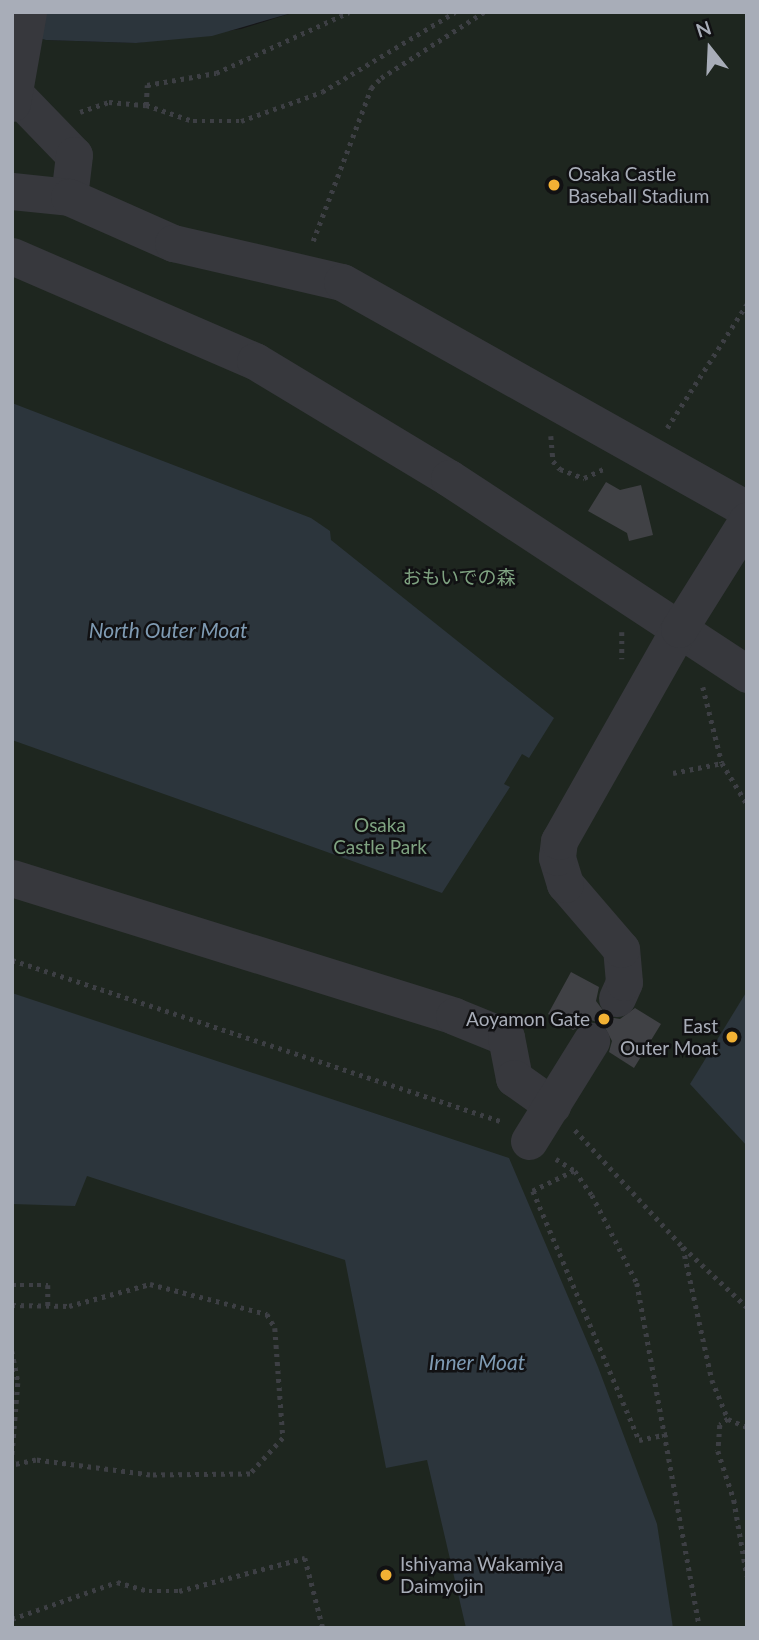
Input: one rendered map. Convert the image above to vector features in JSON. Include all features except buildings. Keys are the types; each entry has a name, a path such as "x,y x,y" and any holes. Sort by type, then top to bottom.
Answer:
{"street":[{"path":"28,12 15,87 74,155 69,197"},
{"path":"12,191 69,197 173,243 342,282 747,509"},
{"path":"12,256 255,361 449,478 747,674"},
{"path":"617,998 624,982 621,949 565,884 557,857 559,841 679,629 747,520"},
{"path":"12,878 454,1016 506,1037 514,1078 552,1105"},
{"path":"529,1140 591,1041"}],"path":[{"path":"146,105 148,85 216,73 332,24 349,12"},
{"path":"73,116 100,103 146,105 193,121 242,121 322,92 455,12"},
{"path":"311,247 371,88 381,78 484,12"},
{"path":"651,455 747,304"},
{"path":"701,676 722,763 747,804"},
{"path":"673,773 722,763"},
{"path":"12,960 498,1118 575,1171 613,1230 637,1283 667,1434 700,1628"},
{"path":"552,1105 682,1247 747,1307"},
{"path":"575,1171 533,1191 639,1440 667,1434"},
{"path":"682,1247 712,1380 728,1419 747,1427"},
{"path":"12,1305 69,1307 150,1284 267,1314 275,1328 283,1438 250,1474 150,1475 36,1460 12,1465"},
{"path":"12,1285 48,1285 48,1306"},
{"path":"12,1351 15,1383 12,1457"},
{"path":"728,1419 717,1440 734,1500 747,1576"},
{"path":"12,1619 117,1581 149,1591 179,1591 304,1558 323,1628"}],"green space":[{"name":"Osaka Castle Park","path":"295,12 747,12 747,1628 12,1628 12,31 46,40 136,43 241,29"}],"water":[{"path":"12,12 295,12 212,36 136,43 46,40 12,31"},
{"name":"North Outer Moat","path":"12,403 311,518 330,531 331,540 554,718 529,758 522,754 504,784 510,787 442,893 12,740"},
{"name":"East Outer Moat","path":"747,991 747,1146 690,1084"},
{"name":"Inner Moat","path":"12,993 509,1158 598,1367 657,1524 673,1628 466,1628 427,1460 386,1468 345,1260 87,1176 75,1206 12,1204"}],"place":[{"name":"Osaka Castle Baseball Stadium","path":"554,185"},
{"name":"Aoyamon Gate","path":"604,1019"},
{"name":"East Outer Moat","path":"732,1037"},
{"name":"Ishiyama Wakamiya Daimyojin","path":"386,1575"}],"park label":[{"name":"おもいでの森","path":"459,577"}]}
